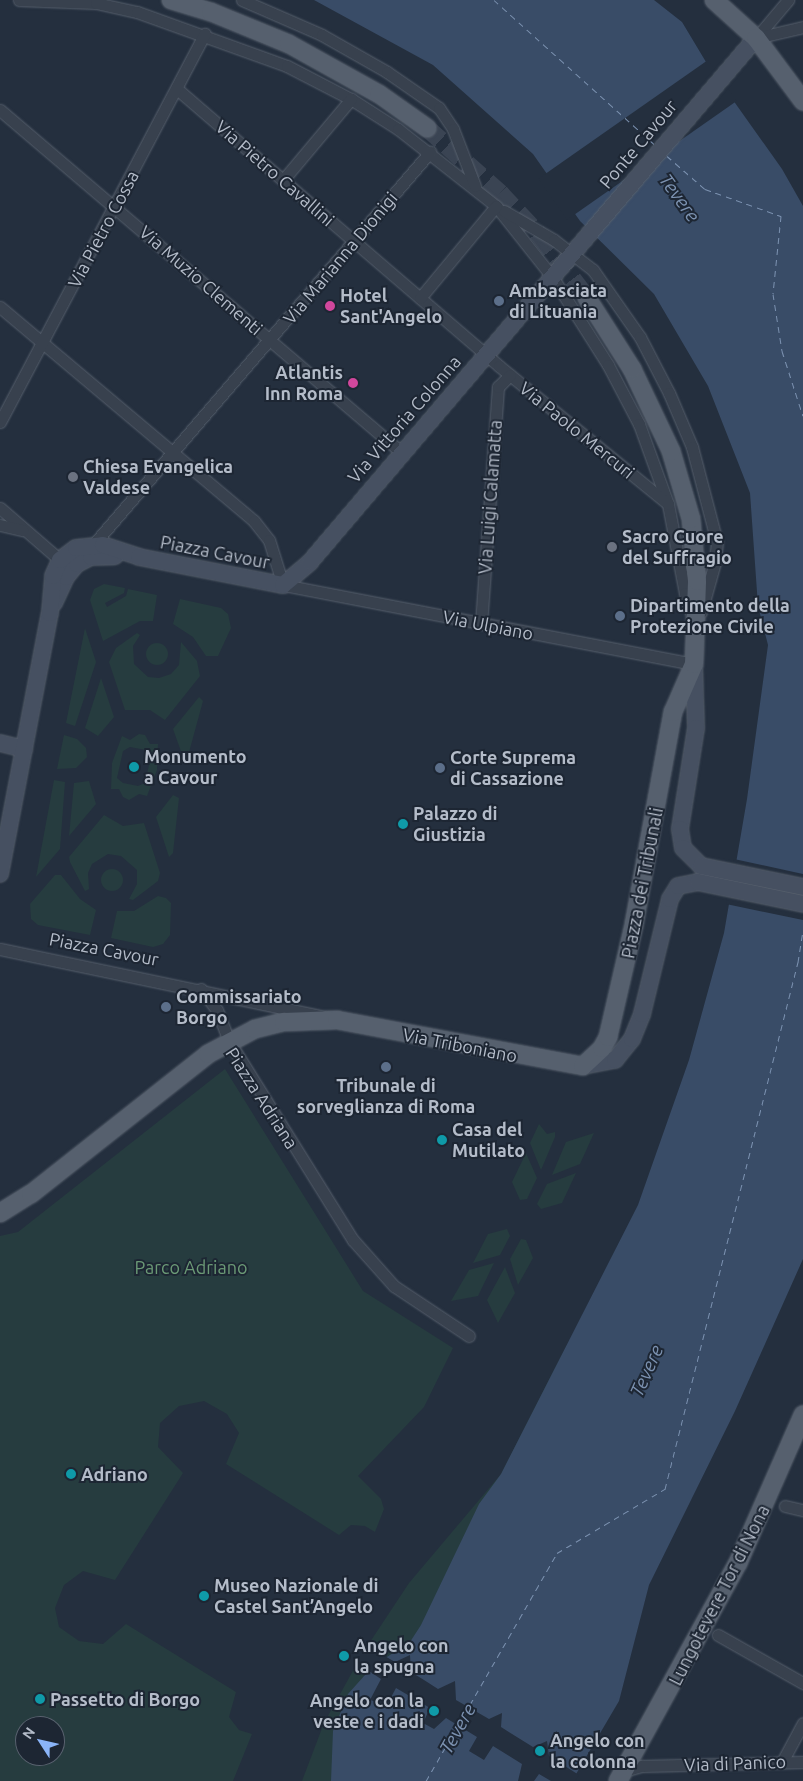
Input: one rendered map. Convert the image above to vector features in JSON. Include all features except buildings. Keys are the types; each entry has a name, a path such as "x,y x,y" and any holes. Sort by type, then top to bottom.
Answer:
{"main road":[{"path":"170,0 211,12 289,44 379,94 427,128"},
{"path":"714,0 756,38 803,101"},
{"path":"587,298 632,369 662,430 679,474 695,540 697,627 694,664"},
{"name":"Piazza dei Tribunali","path":"583,1066 599,1052 608,1038 652,841 673,712 694,664"},
{"name":"Via Triboniano","path":"229,1041 277,1024 337,1020 583,1066"},
{"name":"Piazza Adriana","path":"0,1213 21,1202 195,1064 229,1041"},
{"name":"Lungotevere Tor di Nona","path":"621,1776 738,1563 803,1415"}],"street":[{"path":"19,0 96,3 137,12 205,34 287,66 350,99 430,152 475,186 496,206 553,278 629,405 654,460 668,504 685,593 697,627"},
{"path":"242,0 322,35 387,72 439,108 453,129 475,186"},
{"path":"756,38 788,0"},
{"path":"756,38 803,27"},
{"name":"Via Pietro Cossa","path":"0,422 43,344 205,34"},
{"name":"Ponte Cavour","path":"553,278 588,234 756,38"},
{"name":"Via Pietro Cavallini","path":"177,89 486,355"},
{"path":"283,180 350,99"},
{"name":"Via Muzio Clementi","path":"0,110 115,206 401,452"},
{"name":"Via Marianna Dionigi","path":"93,545 174,454 430,152"},
{"path":"496,206 572,253 593,270 630,320 666,387 692,447 717,547 697,627"},
{"path":"420,298 496,206"},
{"name":"Via Vittoria Colonna","path":"283,584 310,562 401,452 553,278"},
{"path":"0,307 261,528 269,540 283,584"},
{"name":"Via Paolo Mercuri","path":"486,355 668,504"},
{"name":"Via Luigi Calamatta","path":"481,624 498,388 510,375"},
{"path":"0,508 22,530 60,560 76,548 93,545"},
{"path":"0,526 22,530"},
{"name":"Piazza Cavour","path":"93,545 139,557 283,584"},
{"name":"Piazza Cavour","path":"50,612 69,572 81,560 99,556 139,557"},
{"name":"Piazza Cavour","path":"0,874 50,612 53,576 60,560"},
{"name":"Via Ulpiano","path":"283,584 694,664"},
{"name":"Piazza dei Tribunali","path":"583,1066 606,1064 628,1046 642,1014 672,894 682,884 702,875 686,854 679,834 696,728 694,664"},
{"path":"0,744 24,749"},
{"path":"702,875 803,887"},
{"path":"702,875 803,904"},
{"name":"Piazza Cavour","path":"0,949 201,989"},
{"path":"201,989 217,1010 229,1041"},
{"name":"Via Triboniano","path":"201,989 337,1020"},
{"name":"Piazza Adriana","path":"229,1041 322,1193 376,1268 394,1286 469,1336"},
{"path":"785,1506 803,1510"},
{"path":"718,1635 803,1683"},
{"path":"782,1762 803,1723"},
{"name":"Via di Panico","path":"621,1776 639,1766 803,1762"}],"green space":[{"path":"104,584 125,588 124,593 105,603 107,607 126,596 128,589 157,595 153,621 140,621 103,641 90,600 94,589"},
{"path":"180,599 221,608 228,614 231,628 218,656 206,656 193,637 173,624"},
{"path":"85,628 96,662 75,726 66,723"},
{"path":"137,633 140,635 133,646 134,664 148,677 159,678 171,674 179,665 181,642 197,661 200,676 165,720 150,710 125,710 109,662 116,648"},
{"path":"157,643 165,646 168,654 165,662 157,665 149,662 146,654 149,646"},
{"path":"101,678 114,717 98,736 85,728"},
{"path":"199,697 203,701 188,756 183,757 173,729"},
{"path":"139,734 145,735 150,744 158,744 157,770 147,796 139,794 129,800 123,797 119,789 111,789 112,763 122,736 130,740","holes":["130,747 146,750 151,756 145,783 138,786 123,783 117,778 123,751"]},
{"path":"64,735 77,739 86,748 87,757 76,768 57,769"},
{"path":"54,780 65,782 60,849 36,877"},
{"path":"89,781 96,804 69,836 74,783"},
{"path":"173,795 179,798 173,853 169,857 156,817"},
{"path":"104,815 123,826 144,823 160,873 158,881 133,900 129,899 137,884 137,870 121,856 108,854 92,864 88,873 89,889 85,891 70,862 69,857"},
{"path":"112,869 120,872 123,880 120,888 112,891 104,888 101,880 104,872"},
{"path":"55,875 61,875 80,899 96,910 90,935 38,925 31,919 30,904"},
{"path":"158,896 166,898 171,903 170,935 163,944 153,947 111,938 117,911 134,911"},
{"name":"Parco Adriano","path":"225,1069 363,1291 453,1348 424,1407 358,1476 381,1499 384,1509 375,1532 365,1526 351,1525 339,1535 226,1464 239,1433 227,1414 204,1401 179,1406 160,1423 158,1447 183,1473 115,1580 83,1571 64,1585 55,1608 59,1627 79,1641 103,1644 126,1624 236,1692 229,1717 239,1730 252,1734 233,1781 0,1781 0,1236 18,1232"},
{"path":"539,1124 547,1134 555,1132 555,1137 541,1170 530,1143"},
{"path":"594,1133 580,1164 552,1175 566,1142"},
{"path":"526,1153 537,1178 527,1199 520,1200 512,1182"},
{"path":"576,1173 562,1203 541,1209 537,1204 547,1184"},
{"path":"507,1229 510,1236 500,1255 473,1263 488,1234"},
{"path":"521,1239 526,1240 533,1258 518,1285 510,1259"},
{"path":"494,1263 478,1296 451,1301 469,1270"},
{"path":"505,1267 515,1293 498,1323 487,1300"},
{"path":"569,1340 435,1610 395,1662 368,1645 409,1583 501,1474"},
{"path":"355,1667 369,1680 349,1781 302,1781 324,1723"}],"water":[{"name":"Tevere","path":"314,0 654,0 682,22 706,62 782,169 803,206 803,1259 735,1411 649,1585 619,1701 572,1781 331,1781 333,1731 348,1694 373,1666 410,1642 421,1625 479,1504 501,1474 638,1205 689,1060 724,933 747,799 768,645 758,606 750,493 708,386 654,294 580,221 533,154 433,65"}],"pier":[{"path":"708,60 737,101 567,220 538,179"},
{"path":"734,859 803,874 803,920 726,904"},
{"path":"383,1655 395,1662 410,1655 411,1672 438,1689 455,1681 456,1700 489,1719 502,1713 501,1727 533,1747 547,1741 549,1756 579,1775 575,1781 551,1781 539,1774 534,1781 518,1781 522,1764 493,1746 484,1760 469,1751 477,1737 446,1718 434,1729 423,1723 430,1708 396,1688 387,1705 370,1700 381,1679 366,1669"}],"ferry route":[{"path":"494,0 655,145"},
{"path":"667,156 705,189 781,216 773,294 782,351 803,416"},
{"path":"426,1781 557,1553 665,1489 798,962 803,931"}],"tunnel":[{"path":"427,128 500,193 540,236 587,298"}],"place":[{"name":"Ambasciata di Lituania","path":"499,301"},
{"name":"Hotel Sant'Angelo","path":"330,306"},
{"name":"Atlantis Inn Roma","path":"353,383"},
{"name":"Chiesa Evangelica Valdese","path":"73,477"},
{"name":"Sacro Cuore del Suffragio","path":"612,547"},
{"name":"Dipartimento della Protezione Civile","path":"620,616"},
{"name":"Monumento a Cavour","path":"134,767"},
{"name":"Corte Suprema di Cassazione","path":"440,768"},
{"name":"Palazzo di Giustizia","path":"403,824"},
{"name":"Commissariato Borgo","path":"166,1007"},
{"name":"Tribunale di sorveglianza di Roma","path":"386,1067"},
{"name":"Casa del Mutilato","path":"442,1140"},
{"name":"Adriano","path":"71,1474"},
{"name":"Museo Nazionale di Castel Sant’Angelo","path":"204,1596"},
{"name":"Angelo con la spugna","path":"344,1656"},
{"name":"Passetto di Borgo","path":"40,1699"},
{"name":"Angelo con la veste e i dadi","path":"434,1711"},
{"name":"Angelo con la colonna","path":"540,1751"}]}
